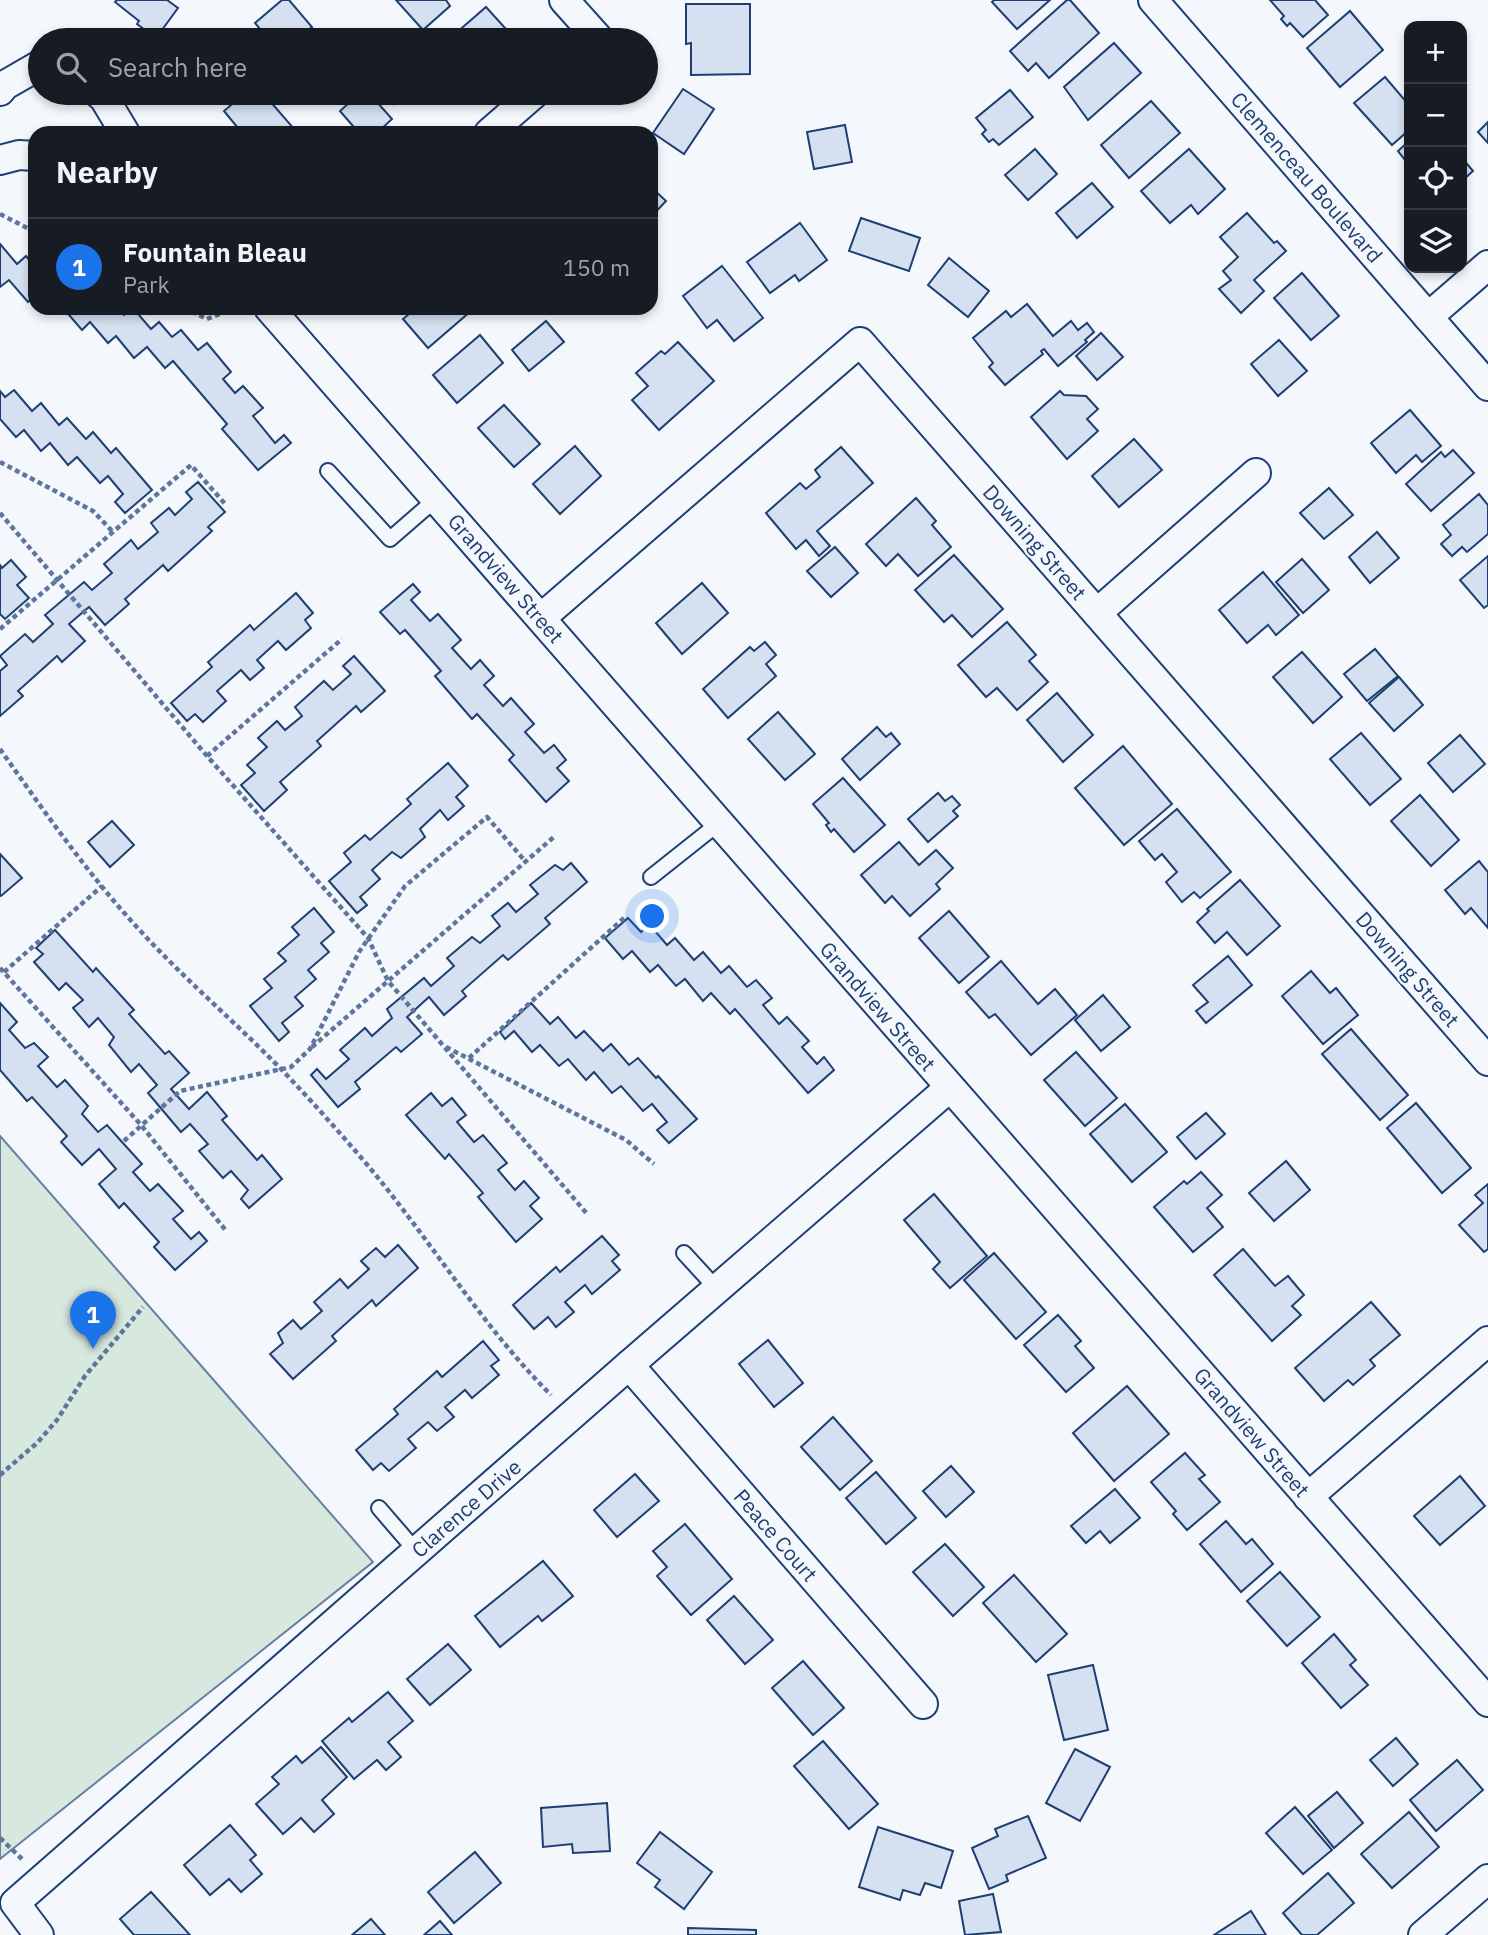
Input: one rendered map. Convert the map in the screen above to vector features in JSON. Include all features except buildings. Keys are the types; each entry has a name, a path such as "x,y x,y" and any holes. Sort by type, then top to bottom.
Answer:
{"street":[{"path":"564,0 589,28"},
{"name":"Clemenceau Boulevard","path":"1153,0 1488,386"},
{"path":"0,91 5,85 28,72"},
{"path":"108,105 121,126"},
{"path":"497,126 521,105"},
{"path":"0,160 28,156"},
{"path":"1428,317 1488,265"},
{"name":"Grandview Street","path":"281,315 436,499 1488,1702"},
{"name":"Downing Street","path":"541,618 860,342 1488,1061"},
{"path":"1097,613 1256,473"},
{"name":"Clarence Drive","path":"39,1935 15,1903 949,1088"},
{"path":"1308,1497 1488,1341"},
{"name":"Peace Court","path":"629,1365 923,1704"},
{"path":"1423,1935 1488,1880"}],"lane":[{"path":"328,471 390,539 436,499"},
{"path":"651,877 719,823"},
{"path":"684,1253 717,1289"},
{"path":"379,1508 416,1551"}],"path":[{"path":"0,214 28,228"},
{"path":"198,315 206,319 217,315"},
{"path":"0,462 93,511 113,533"},
{"path":"0,629 191,464 226,505"},
{"path":"0,513 207,756 368,938 388,981 589,1215"},
{"path":"207,756 342,639"},
{"path":"0,749 102,886 147,938 280,1068 359,1155 486,1321 525,1369 554,1398"},
{"path":"310,1049 359,952 405,886 487,817 525,861"},
{"path":"124,1141 180,1091 291,1067 555,836"},
{"path":"102,886 2,970 141,1125 228,1232"},
{"path":"468,1058 624,918"},
{"path":"442,1045 626,1140 654,1164"},
{"path":"0,1475 37,1443 57,1420 85,1376 143,1307"},
{"path":"0,1838 18,1854"}],"shaded area":[{"path":"0,1136 373,1562 0,1859"}],"place":[{"name":"Fountain Bleau","path":"93,1349"}]}
